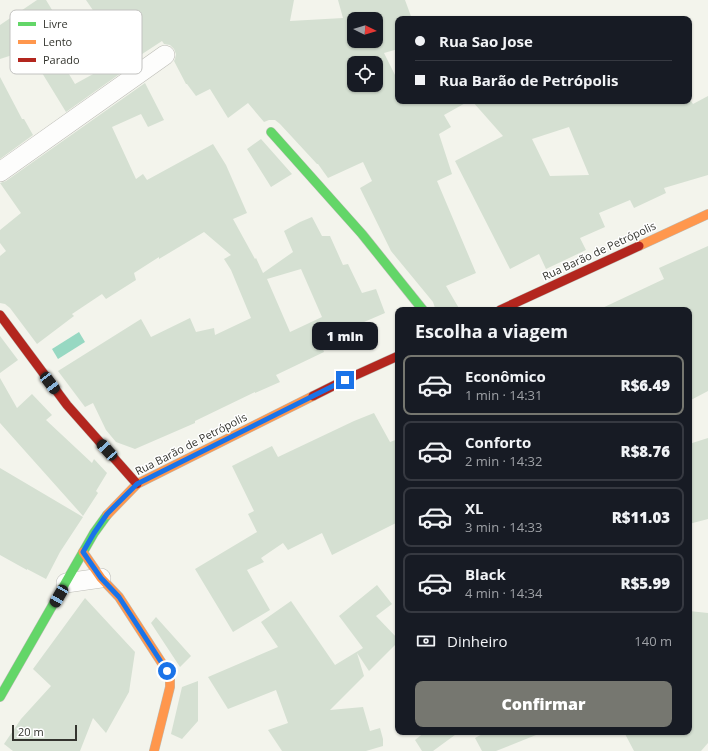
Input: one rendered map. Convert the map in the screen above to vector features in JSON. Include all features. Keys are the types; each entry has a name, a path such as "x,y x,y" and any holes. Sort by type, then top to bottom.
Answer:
{"street":[{"path":"142,71 165,55"},
{"path":"0,172 138,74"},
{"path":"271,132 362,234 421,307"},
{"name":"Rua Barão de Petrópolis","path":"506,307 708,214"},
{"path":"0,315 67,405 137,484"},
{"name":"Rua Barão de Petrópolis","path":"0,697 94,533 107,514 137,484 345,380 395,357"},
{"path":"83,552 101,578 119,597 167,671 170,679 170,687 154,751"},
{"path":"66,583 101,578"}],"shaded area":[{"path":"79,332 85,342 58,359 52,349"}],"building":[{"path":"37,0 46,0 52,10 22,10"},
{"path":"86,0 294,0 290,21 343,18 338,0 405,0 411,16 395,16 395,50 384,53 395,75 395,104 464,104 444,115 451,127 439,134 452,174 437,181 476,273 446,286 458,307 435,307 433,302 391,251 360,188 372,181 363,162 328,178 318,164 280,124 275,120 264,122 248,103 228,118 210,89 196,96 186,84 174,61 176,54 174,49 170,45 164,44 162,41 142,54 142,10 93,10"},
{"path":"10,18 10,56 0,59 0,25"},
{"path":"43,74 69,74 75,84 93,74 120,74 66,112"},
{"path":"0,77 22,119 24,119 33,135 0,159"},
{"path":"145,83 164,120 148,127 141,114 112,127 136,179 143,174 147,180 213,144 226,165 247,213 233,219 263,273 293,252 284,231 312,217 322,236 330,236 343,265 348,264 362,293 376,289 385,313 320,341 324,352 276,375 280,382 255,392 195,421 195,423 135,449 116,442 106,430 93,403 85,407 58,371 141,319 151,337 190,318 196,332 214,328 215,335 251,318 231,270 224,259 231,255 204,232 134,273 136,280 106,299 102,294 72,314 74,316 37,344 10,308 5,304 0,303 0,256 6,251 0,243 0,230 21,213 0,183 6,181","holes":["301,269 322,317 290,332 267,279"]},
{"path":"708,96 708,175 664,188 666,193 634,208 630,200 599,213 605,227 580,238 586,250 546,269 539,254 510,269 455,161 503,136 475,104 692,104 692,102 693,104","holes":["569,127 589,175 550,176 532,139"]},
{"path":"261,139 292,174 271,187 247,149"},
{"path":"708,246 708,391 692,399 692,307 604,307 664,279 659,268"},
{"path":"0,336 18,360 0,373"},
{"path":"0,378 17,408 32,394 52,415 46,420 92,463 94,459 107,473 96,491 98,493 83,516 0,423"},
{"path":"374,413 390,442 395,440 395,524 332,555 322,533 288,550 283,543 261,558 264,562 247,570 270,610 233,632 195,569 257,532 248,514 254,511 232,466 272,446 278,457"},
{"path":"708,438 708,519 692,523 692,443"},
{"path":"0,468 83,517 60,552 46,579 0,555"},
{"path":"377,585 392,604 376,616 395,636 395,645 369,671 357,653 364,676 330,710 363,707 370,731 380,728 383,746 366,751 282,751 268,730 288,723 276,690 228,709 208,677 278,647 261,622 291,601 335,665 363,648 339,616"},
{"path":"85,598 135,652 129,692 106,733 93,718 80,751 13,751 4,744 21,719 51,686 33,669"},
{"path":"692,611 708,613 708,743 701,751 634,751 626,735 692,735"},
{"path":"156,617 191,656 180,667 151,623"},
{"path":"198,681 198,721 182,739 171,734 182,687"},
{"path":"421,735 455,735 433,751 422,751 415,740"},
{"path":"480,735 536,735 496,751 482,751 475,738"}],"traffic: fast":[{"path":"271,132 362,234 421,307"},
{"path":"0,697 94,533 107,515"}],"traffic: slow":[{"path":"639,246 708,214"},
{"path":"107,515 137,484 313,396"},
{"path":"83,552 101,578 119,597 167,671 170,679 170,687 154,751"}],"traffic: jam":[{"path":"507,307 639,246"},
{"path":"0,315 67,405 137,484"},
{"path":"313,396 395,357"}],"route":[{"path":"167,671 119,597 101,578 83,552 94,533 107,514 137,484 345,380"}]}
